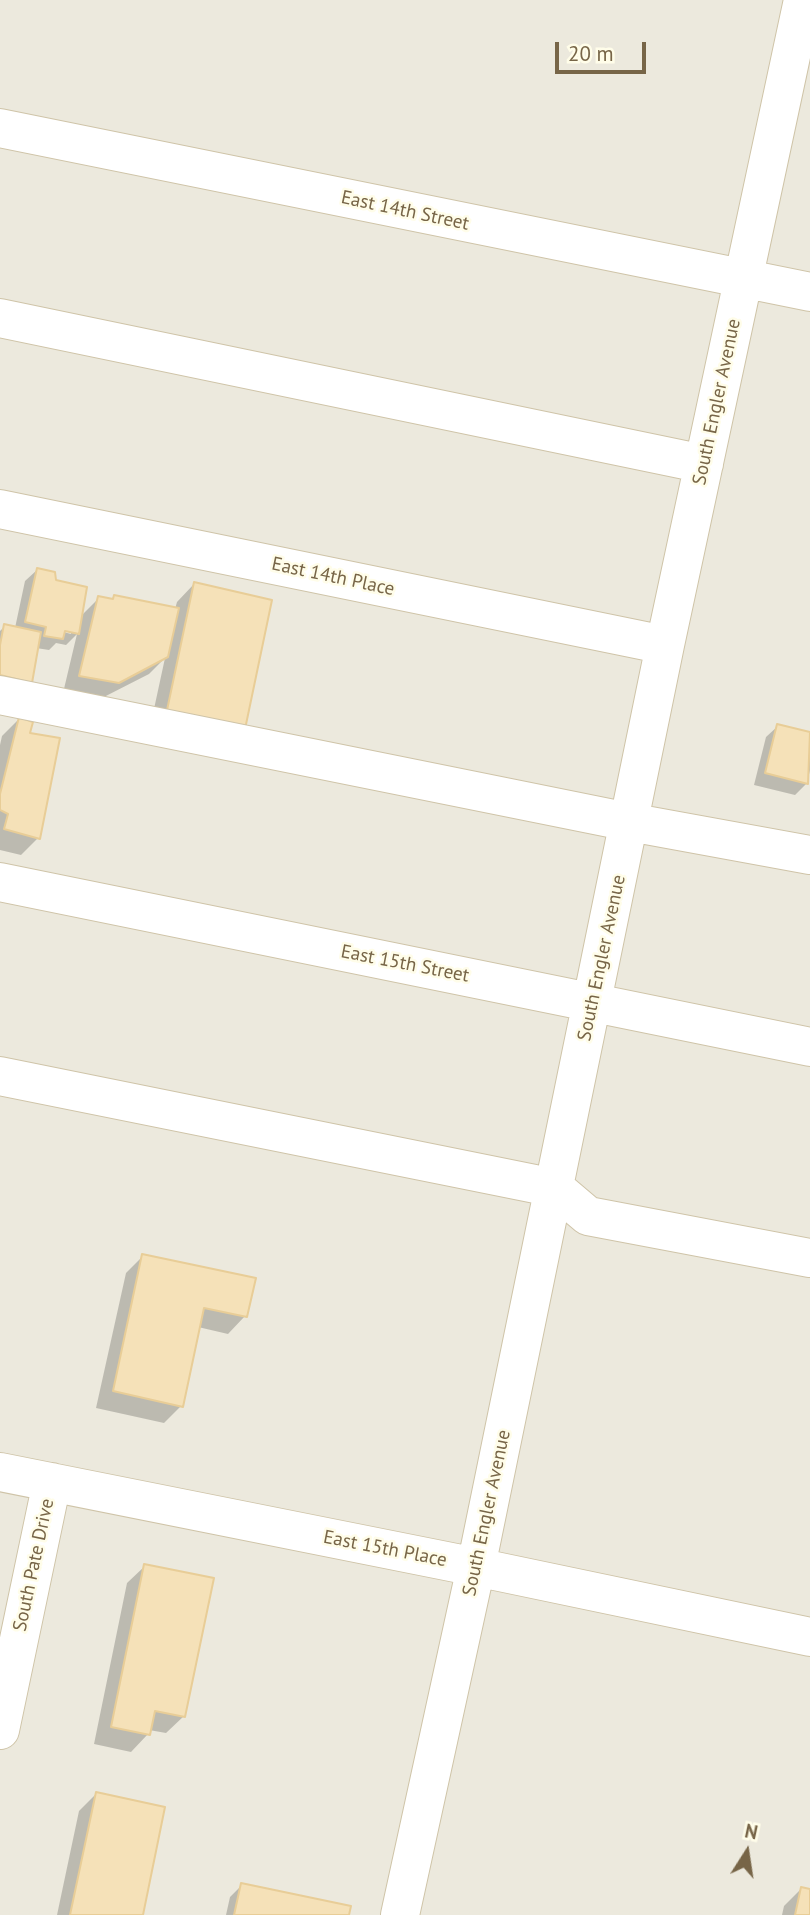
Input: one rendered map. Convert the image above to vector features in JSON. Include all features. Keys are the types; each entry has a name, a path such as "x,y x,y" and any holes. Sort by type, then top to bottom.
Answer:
{"street":[{"name":"South Engler Avenue","path":"400,1915 476,1567 665,645 803,0"},
{"name":"East 14th Street","path":"0,128 810,292"},
{"path":"0,318 704,464"},
{"name":"East 14th Place","path":"0,509 665,645"},
{"path":"0,695 629,822 810,855"},
{"name":"East 15th Street","path":"0,882 810,1047"},
{"path":"0,1076 555,1188 588,1216 810,1258"},
{"name":"East 15th Place","path":"0,1472 810,1636"},
{"name":"South Pate Drive","path":"0,1730 52,1482"}],"shaded area":[{"path":"0,0 810,0 810,1915 0,1915"}],"building":[{"path":"37,568 55,572 56,580 87,587 79,634 65,631 63,639 44,636 46,627 25,622"},
{"path":"194,582 272,600 244,734 166,715"},
{"path":"114,595 179,608 168,657 119,683 79,676 98,596 113,599"},
{"path":"4,624 41,632 32,683 0,675 0,645"},
{"path":"19,717 33,722 30,733 60,738 40,839 4,829 8,814 0,810 0,794"},
{"path":"777,724 810,732 808,784 765,773"},
{"path":"142,1254 256,1278 247,1317 204,1308 183,1407 113,1391"},
{"path":"144,1564 214,1578 185,1717 155,1711 150,1735 111,1727"},
{"path":"96,1792 165,1807 143,1915 70,1915"},
{"path":"241,1883 351,1906 349,1915 234,1915"},
{"path":"801,1887 810,1889 810,1915 795,1915"}]}
